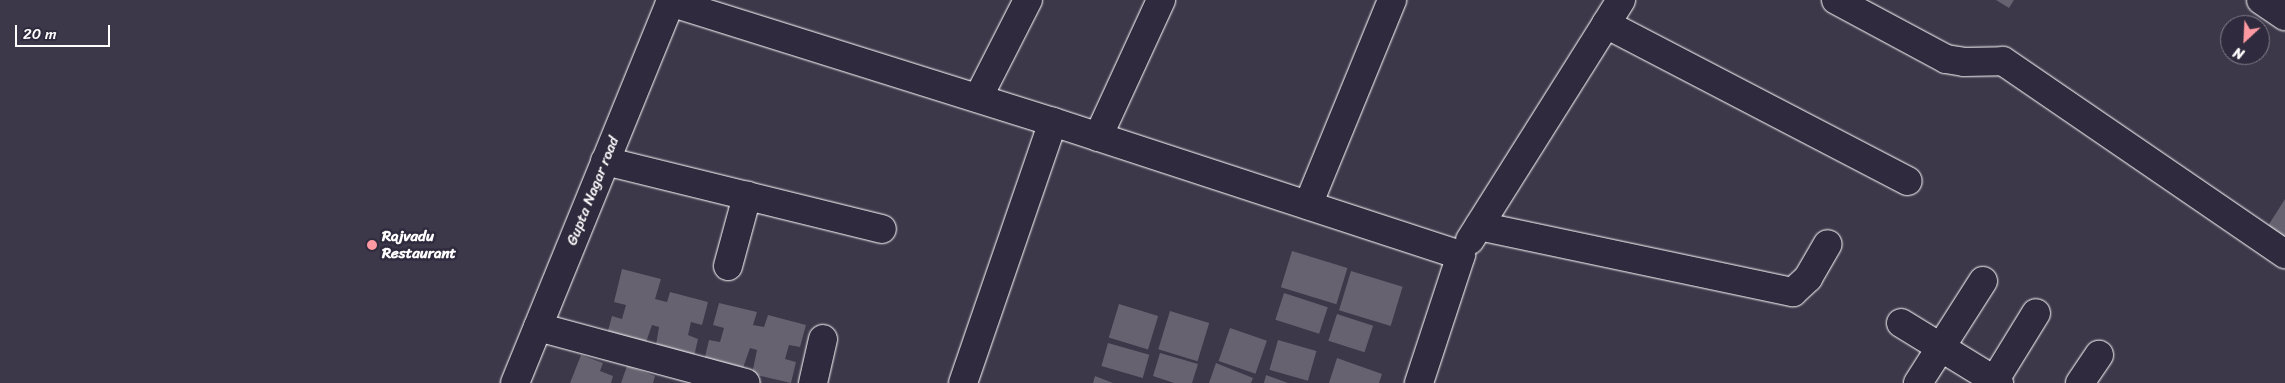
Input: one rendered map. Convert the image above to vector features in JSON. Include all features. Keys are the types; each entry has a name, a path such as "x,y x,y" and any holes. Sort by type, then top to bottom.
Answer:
{"street":[{"path":"978,98 1028,0"},
{"path":"1098,136 1160,0"},
{"path":"1308,205 1392,0"},
{"path":"1420,383 1461,255 1621,0"},
{"path":"1836,0 1946,59 1964,62 2003,61 2285,254"},
{"path":"2261,0 2285,16"},
{"path":"670,1 1098,136 1461,255"},
{"name":"Gupta Nagar road","path":"515,383 670,1"},
{"path":"1606,24 1908,181"},
{"path":"963,383 1052,122"},
{"path":"605,161 882,229"},
{"path":"728,266 747,196"},
{"path":"1479,226 1793,292 1808,278 1828,244"},
{"path":"1918,383 1983,280"},
{"path":"1901,323 1995,382 2036,313"},
{"path":"538,327 746,383"},
{"path":"813,383 823,339"},
{"path":"2080,383 2099,355"}],"building":[{"path":"1996,0 2014,0 2009,8"},
{"path":"2285,199 2285,241 2266,229"},
{"path":"1292,251 1347,268 1336,304 1281,287"},
{"path":"622,269 661,279 655,299 667,302 670,292 708,302 702,325 691,322 688,335 698,339 693,361 655,351 659,327 652,325 644,348 606,338 612,316 622,319 626,305 614,302"},
{"path":"1351,271 1403,287 1391,326 1339,310"},
{"path":"1284,293 1328,307 1319,334 1275,320"},
{"path":"719,303 757,312 753,325 764,327 768,315 806,325 800,347 789,345 785,359 796,362 791,383 752,374 757,350 750,348 742,371 704,361 709,340 720,342 724,328 713,325"},
{"path":"1119,304 1158,316 1148,349 1109,337"},
{"path":"1170,311 1209,323 1198,361 1158,349"},
{"path":"1337,314 1373,326 1364,352 1328,341"},
{"path":"1230,328 1267,341 1255,374 1219,361"},
{"path":"1278,340 1316,351 1308,381 1269,370"},
{"path":"1108,343 1149,355 1143,378 1101,366"},
{"path":"1160,353 1198,364 1192,383 1174,383 1153,376"},
{"path":"581,355 603,363 600,371 613,376 611,383 570,383"},
{"path":"1337,358 1382,374 1379,383 1329,383"},
{"path":"1216,363 1253,378 1251,383 1209,383"},
{"path":"627,366 655,376 653,383 621,383"},
{"path":"1266,375 1288,383 1264,383"},
{"path":"1095,376 1113,383 1093,383"}],"place":[{"name":"Rajvadu Restaurant","path":"372,245"}]}
